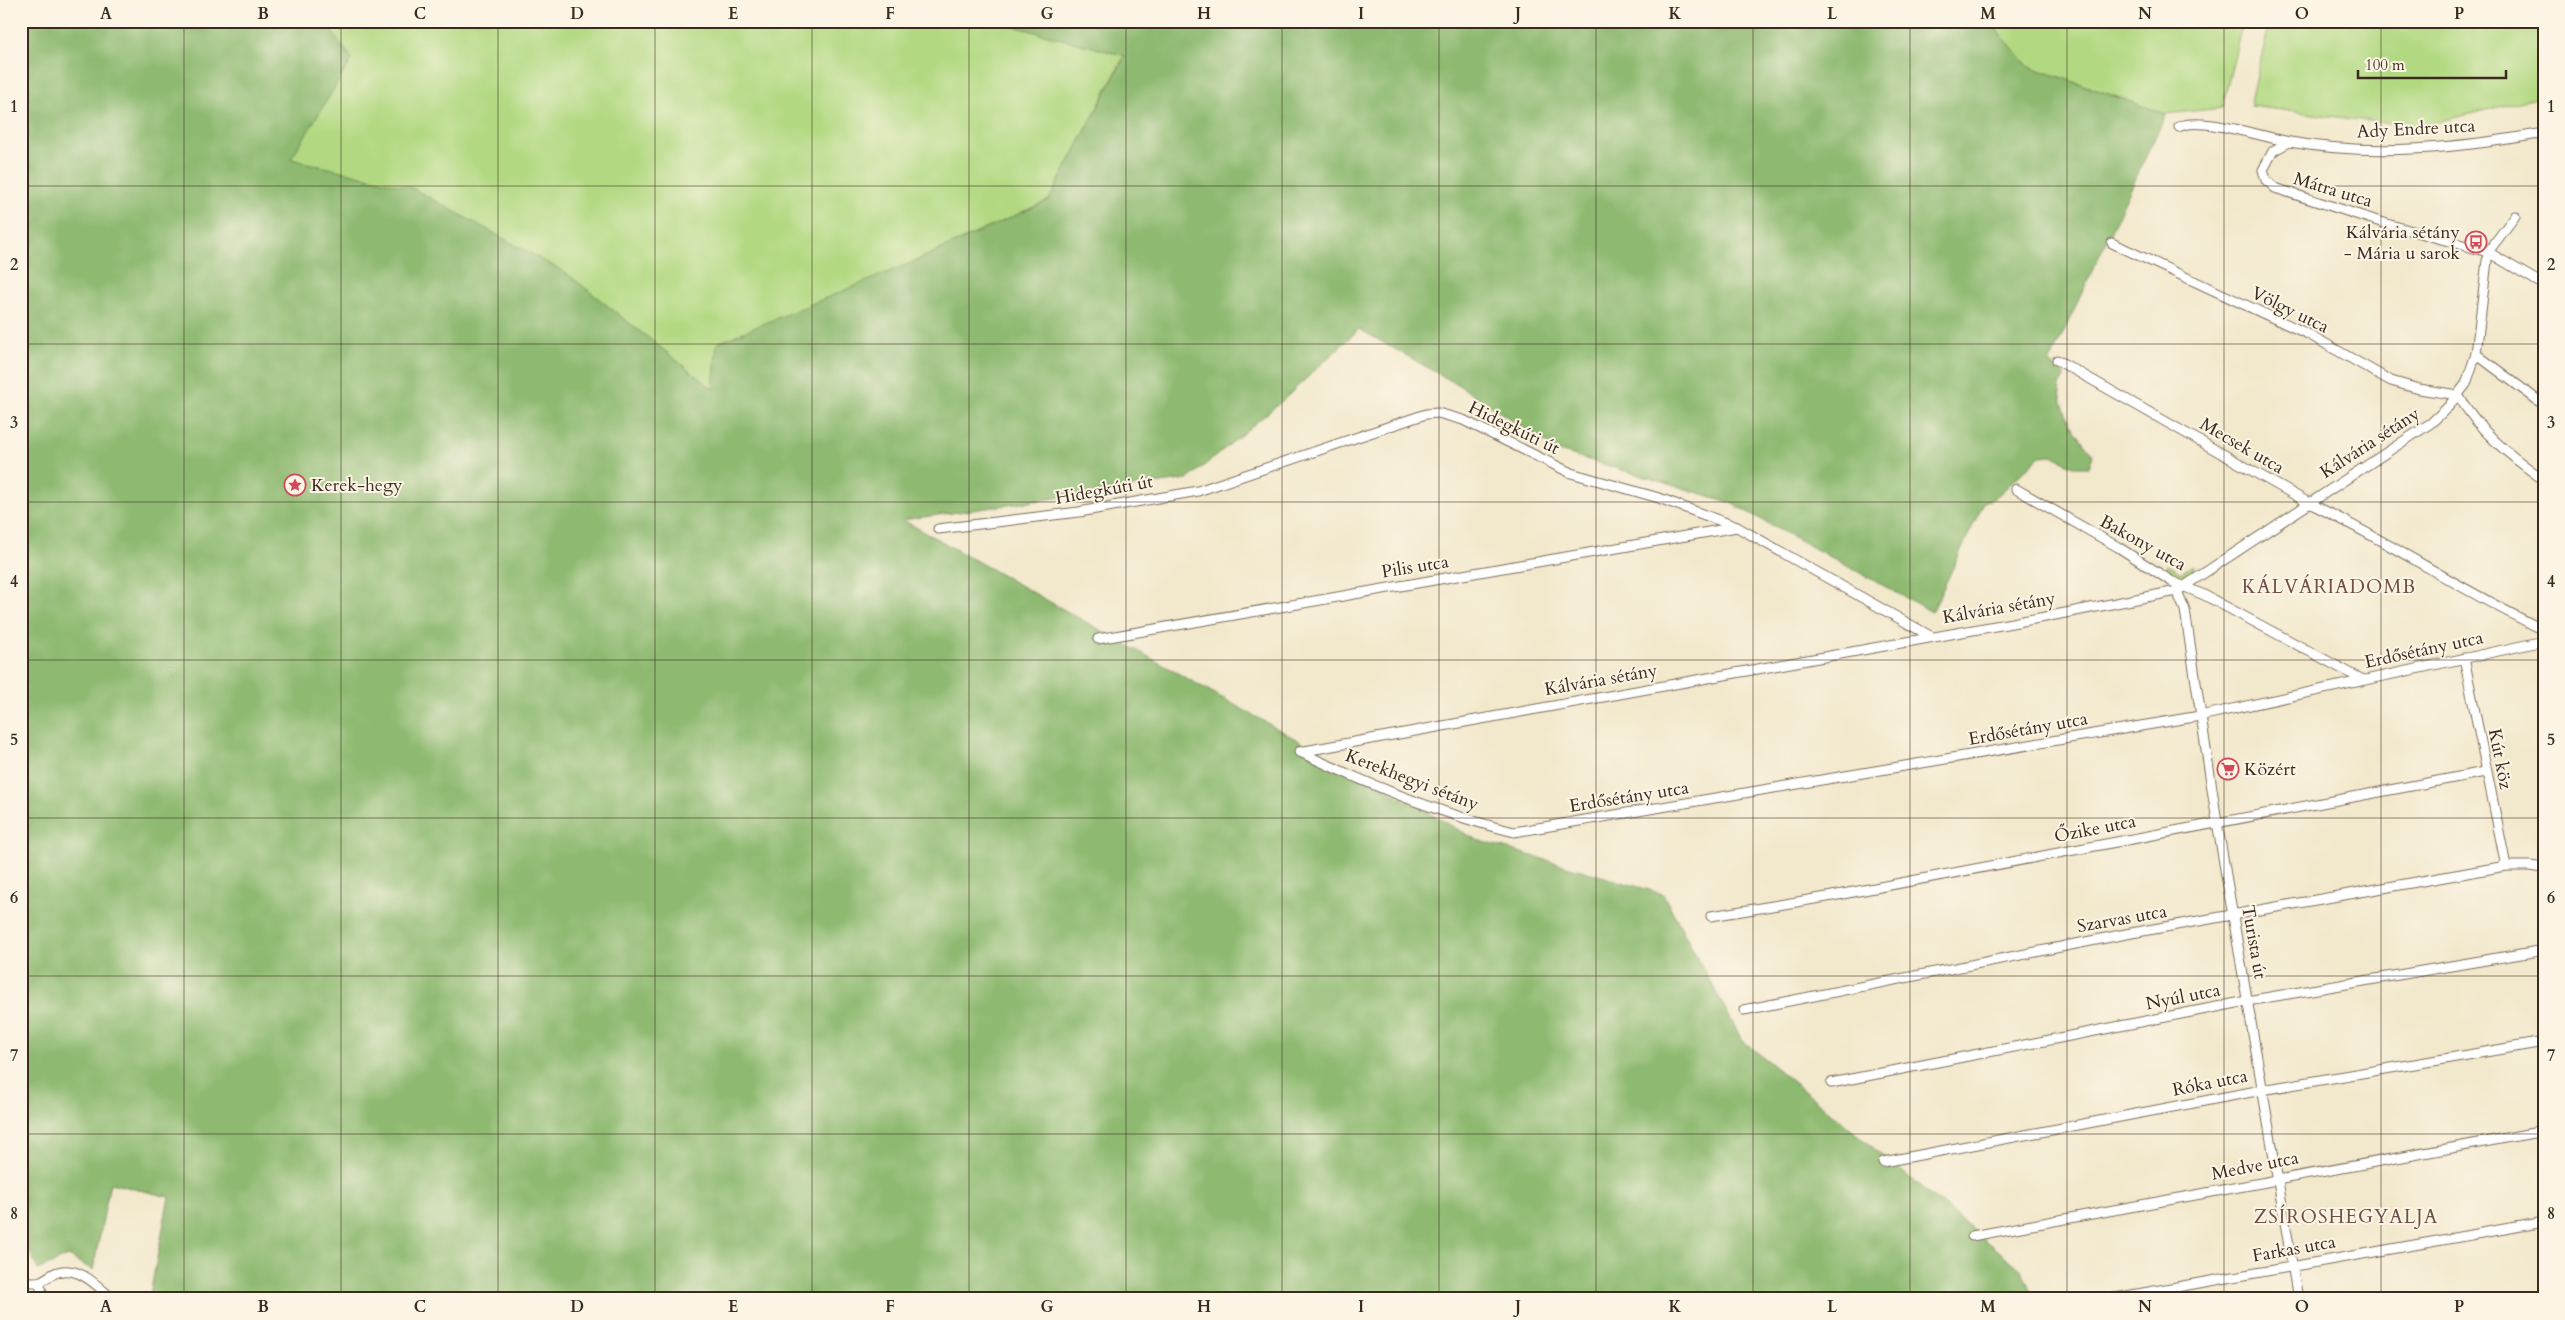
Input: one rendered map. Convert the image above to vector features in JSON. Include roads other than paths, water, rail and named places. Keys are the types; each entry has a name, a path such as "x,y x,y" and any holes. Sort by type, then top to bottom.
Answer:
{"street":[{"path":"2179,127 2184,124 2196,124 2224,127 2288,142"},
{"name":"Ady Endre utca","path":"2288,142 2358,149 2410,149 2469,145 2544,132"},
{"name":"Mátra utca","path":"2288,142 2273,151 2263,170 2266,180 2275,188 2488,252 2544,285"},
{"path":"2488,252 2515,216"},
{"name":"Völgy utca","path":"2112,243 2310,335 2390,381 2419,389 2458,394"},
{"name":"Kálvária sétány","path":"1300,752 2177,591 2431,423 2458,394 2466,384 2476,354 2488,252"},
{"path":"2476,354 2544,405"},
{"name":"Mecsek utca","path":"2056,360 2309,502 2342,518 2478,598 2544,630"},
{"path":"2458,394 2485,432 2507,453 2544,480"},
{"name":"Hidegkúti út","path":"938,529 1079,512 1198,491 1426,414 1438,413 1463,420 1571,473 1659,498 1737,527 1932,637"},
{"name":"Bakony utca","path":"2016,488 2118,547 2171,581 2184,585 2363,680"},
{"name":"Pilis utca","path":"1098,638 1737,527"},
{"name":"Turista út","path":"2177,591 2185,610 2217,822 2298,1299"},
{"name":"Erdősétány utca","path":"1514,832 2200,716 2544,641"},
{"name":"Kút köz","path":"2464,658 2506,866"},
{"name":"Kerekhegyi sétány","path":"1300,752 1384,790 1474,822 1514,832"},
{"name":"Őzike utca","path":"1711,916 1827,897 2486,772"},
{"name":"Szarvas utca","path":"1744,1010 2126,934 2506,866 2544,868"},
{"name":"Nyúl utca","path":"1830,1082 2247,1001 2544,950"},
{"name":"Róka utca","path":"1883,1162 2262,1090 2544,1042"},
{"name":"Medve utca","path":"1972,1236 2544,1130"},
{"name":"Farkas utca","path":"2109,1299 2544,1222"},
{"path":"21,1282 39,1282 52,1274 64,1270 87,1278 113,1299"},
{"path":"39,1282 44,1299"}],"place":[{"name":"Kálvária sétány - Mária u sarok","path":"2476,242"},
{"name":"Kerek-hegy","path":"295,485"},
{"name":"Közért","path":"2228,769"}],"district":[{"name":"KÁLVÁRIADOMB","path":"2329,587"},
{"name":"ZSÍROSHEGYALJA","path":"2346,1217"}]}
